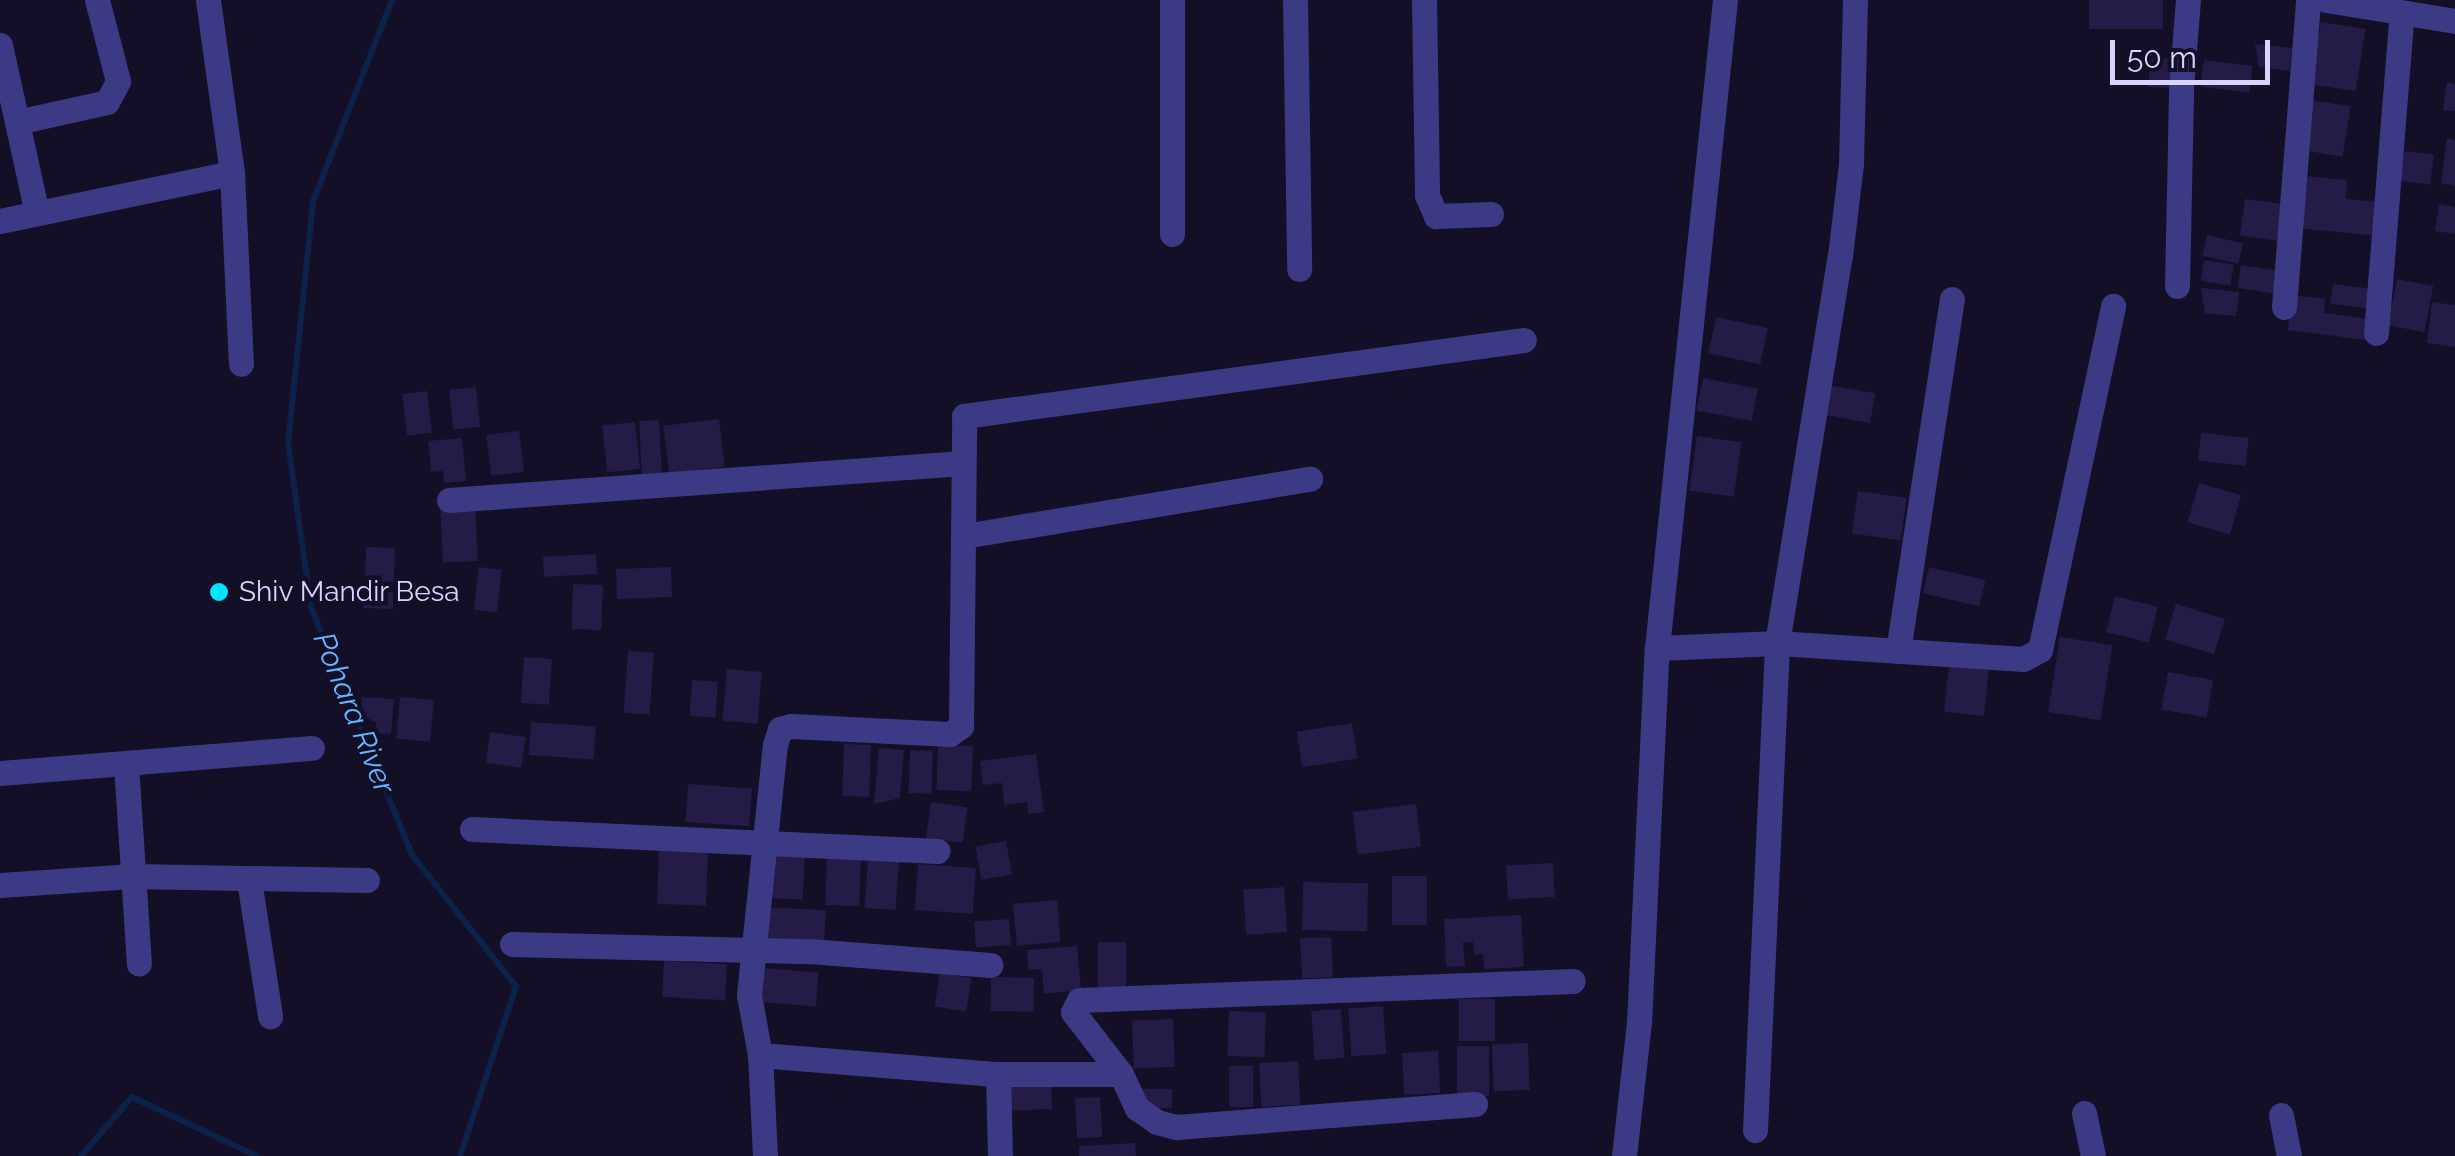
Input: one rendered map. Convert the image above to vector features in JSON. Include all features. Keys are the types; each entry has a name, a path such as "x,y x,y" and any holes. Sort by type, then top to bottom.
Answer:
{"street":[{"path":"17,122 107,102 118,81 98,0"},
{"path":"208,0 232,173 240,364"},
{"path":"1172,0 1172,234"},
{"path":"1296,0 1299,269"},
{"path":"1424,0 1426,195 1436,216 1490,214"},
{"path":"1624,1156 1639,1023 1657,648 1725,0"},
{"path":"1755,1130 1776,642 1840,256 1851,164 1856,0"},
{"path":"2177,286 2181,88 2188,0"},
{"path":"2284,307 2308,0"},
{"path":"2326,0 2402,12 2440,13"},
{"path":"2376,333 2402,12"},
{"path":"0,44 37,213"},
{"path":"0,221 232,173"},
{"path":"1898,651 1952,299"},
{"path":"1657,648 1776,642 2023,659 2040,650 2113,306"},
{"path":"765,1156 760,1055 750,996 764,844 780,729 791,726 950,734 962,726 964,416 1524,340"},
{"path":"448,500 962,463"},
{"path":"964,536 1310,479"},
{"path":"0,774 312,748"},
{"path":"126,764 139,964"},
{"path":"472,829 937,851"},
{"path":"0,885 133,876 367,880"},
{"path":"248,880 270,1016"},
{"path":"512,944 809,951 990,966"},
{"path":"1475,1104 1176,1127 1157,1122 1137,1108 1121,1074 1073,1012 1079,1000 1573,981"},
{"path":"760,1055 998,1074 1121,1074"},
{"path":"998,1074 1000,1156"},
{"path":"2084,1113 2093,1156"},
{"path":"2280,1115 2288,1156"}],"building":[{"path":"2089,0 2163,0 2163,29 2089,29"},
{"path":"2321,22 2365,29 2356,91 2311,84"},
{"path":"2255,44 2292,48 2290,71 2259,67"},
{"path":"2150,58 2171,59 2169,88 2148,87"},
{"path":"2204,60 2253,66 2249,93 2201,87"},
{"path":"2447,82 2455,84 2455,111 2443,110"},
{"path":"2311,100 2351,106 2343,157 2303,150"},
{"path":"2447,138 2455,140 2455,186 2441,183"},
{"path":"2403,151 2434,155 2430,185 2399,181"},
{"path":"2303,176 2347,180 2346,199 2380,202 2377,236 2298,228"},
{"path":"2245,199 2287,205 2281,241 2240,236"},
{"path":"2439,204 2455,207 2455,234 2435,231"},
{"path":"2207,235 2243,243 2238,264 2202,255"},
{"path":"2204,260 2234,265 2230,285 2201,281"},
{"path":"2241,265 2279,271 2275,294 2237,288"},
{"path":"2397,279 2433,286 2424,332 2388,325"},
{"path":"2333,284 2375,289 2372,309 2331,304"},
{"path":"2201,288 2239,292 2236,316 2205,313"},
{"path":"2292,295 2325,299 2324,313 2368,319 2366,340 2288,330"},
{"path":"2432,302 2455,305 2455,347 2427,343"},
{"path":"1716,317 1768,328 1760,364 1708,353"},
{"path":"1703,378 1758,389 1752,421 1697,410"},
{"path":"1828,385 1875,393 1870,423 1823,415"},
{"path":"476,387 480,427 453,430 449,390"},
{"path":"427,391 432,433 407,436 402,394"},
{"path":"719,419 725,467 669,473 663,426"},
{"path":"659,420 662,474 642,475 639,421"},
{"path":"635,422 640,469 607,472 602,425"},
{"path":"519,431 524,472 491,476 486,435"},
{"path":"2201,433 2249,438 2246,466 2198,461"},
{"path":"1697,436 1742,442 1734,497 1689,490"},
{"path":"462,438 466,481 444,483 443,471 431,472 428,441"},
{"path":"2199,483 2241,495 2230,535 2188,522"},
{"path":"1858,491 1907,498 1901,540 1852,534"},
{"path":"475,505 478,561 443,563 440,507"},
{"path":"366,547 395,548 393,609 364,608"},
{"path":"596,554 597,574 544,577 543,557"},
{"path":"479,567 502,570 497,612 474,610"},
{"path":"671,567 672,597 617,599 616,569"},
{"path":"1929,567 1986,580 1979,606 1923,593"},
{"path":"573,584 603,585 601,630 571,629"},
{"path":"2115,596 2158,607 2149,643 2106,632"},
{"path":"2176,604 2225,619 2214,654 2165,639"},
{"path":"2060,637 2112,645 2100,720 2048,712"},
{"path":"628,651 654,653 650,715 624,713"},
{"path":"524,657 552,659 549,705 521,703"},
{"path":"1949,665 1989,669 1984,716 1944,712"},
{"path":"727,669 762,672 757,724 722,721"},
{"path":"2168,672 2213,680 2207,717 2161,709"},
{"path":"692,680 718,682 715,718 689,716"},
{"path":"362,697 394,699 391,734 375,733 376,722 360,715"},
{"path":"400,697 434,700 430,742 396,739"},
{"path":"531,722 596,727 594,759 529,755"},
{"path":"1352,723 1358,759 1302,767 1297,732"},
{"path":"490,732 526,737 521,768 486,763"},
{"path":"844,744 871,745 869,797 842,796"},
{"path":"938,745 973,746 971,791 936,790"},
{"path":"879,748 904,750 900,798 874,804"},
{"path":"910,750 933,751 931,794 908,793"},
{"path":"1036,754 1044,812 1028,814 1027,802 1004,805 1002,783 983,785 980,761"},
{"path":"688,784 752,788 749,826 685,822"},
{"path":"931,802 968,807 963,843 926,838"},
{"path":"1416,804 1421,847 1358,854 1352,812"},
{"path":"1006,841 1012,874 981,880 975,846"},
{"path":"659,849 708,851 706,906 657,904"},
{"path":"771,853 805,855 803,900 769,898"},
{"path":"827,855 861,856 859,906 825,905"},
{"path":"868,859 899,861 896,910 865,908"},
{"path":"1553,863 1555,897 1508,899 1506,865"},
{"path":"918,864 976,868 973,914 915,910"},
{"path":"1392,876 1427,876 1427,925 1392,925"},
{"path":"1303,882 1368,883 1367,931 1302,930"},
{"path":"1284,887 1287,932 1246,935 1243,890"},
{"path":"1057,900 1061,942 1017,946 1013,904"},
{"path":"764,907 826,910 824,941 762,938"},
{"path":"1521,915 1524,967 1484,969 1483,954 1474,955 1473,942 1463,942 1465,966 1446,967 1444,919"},
{"path":"1009,919 1011,945 976,947 974,921"},
{"path":"1331,937 1333,977 1302,979 1300,939"},
{"path":"1098,942 1126,942 1126,993 1098,993"},
{"path":"1077,946 1081,990 1044,994 1042,969 1028,970 1027,950"},
{"path":"664,961 727,964 725,1000 662,997"},
{"path":"764,968 819,973 816,1007 761,1002"},
{"path":"940,973 972,978 966,1012 935,1007"},
{"path":"991,977 1034,978 1033,1012 990,1011"},
{"path":"1459,999 1495,999 1495,1041 1459,1041"},
{"path":"1383,1006 1386,1054 1351,1056 1348,1008"},
{"path":"1341,1009 1344,1058 1314,1060 1311,1011"},
{"path":"1229,1011 1266,1012 1264,1057 1227,1056"},
{"path":"1173,1019 1175,1067 1134,1068 1132,1020"},
{"path":"1528,1043 1530,1090 1494,1091 1492,1044"},
{"path":"1457,1046 1489,1046 1489,1096 1457,1096"},
{"path":"1438,1051 1440,1093 1404,1095 1402,1053"},
{"path":"1298,1061 1300,1105 1261,1107 1259,1063"},
{"path":"1229,1066 1253,1066 1253,1107 1229,1107"},
{"path":"1051,1083 1052,1109 1009,1110 1008,1085"},
{"path":"1137,1089 1172,1089 1172,1108 1137,1108"},
{"path":"1100,1097 1102,1137 1077,1138 1075,1098"},
{"path":"1135,1143 1136,1156 1079,1156 1079,1146"}],"waterway":[{"name":"Pohara River","path":"392,0 313,202 288,443 311,607 412,855 516,986 460,1156"},
{"name":"Pohara River","path":"81,1156 132,1097 257,1156"}],"place":[{"name":"Shiv Mandir Besa","path":"219,592"}]}
